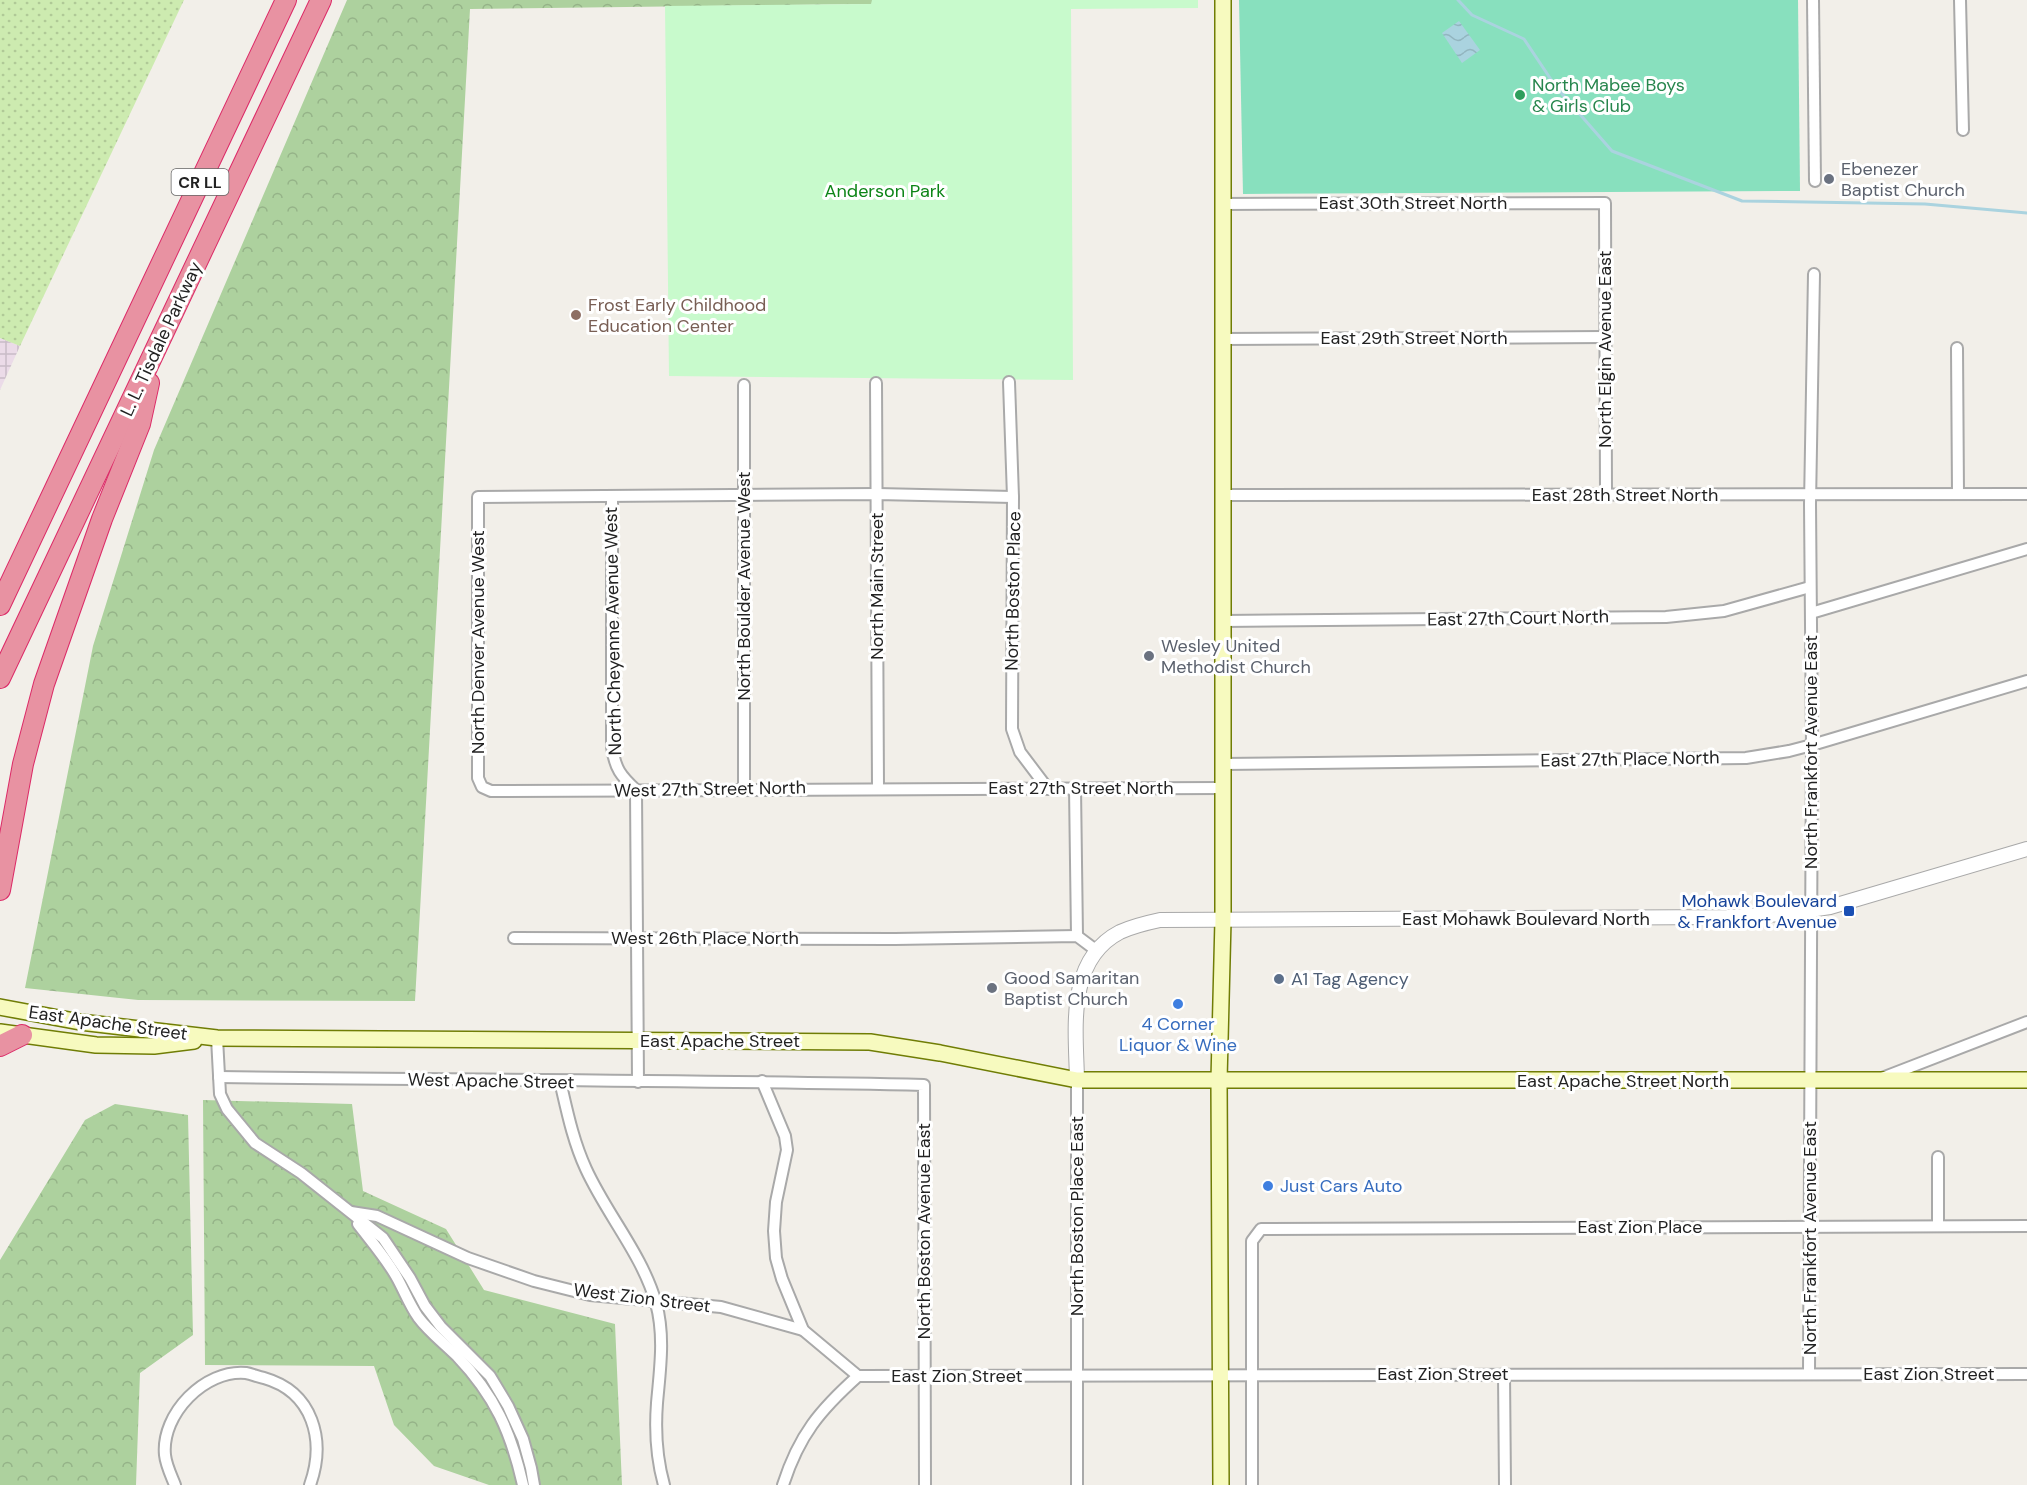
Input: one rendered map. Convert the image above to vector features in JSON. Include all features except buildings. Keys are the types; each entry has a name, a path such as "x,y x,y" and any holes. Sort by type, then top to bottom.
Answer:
{"highway":[{"name":"L. L. Tisdale Parkway","path":"0,606 286,0"},
{"name":"L. L. Tisdale Parkway","path":"0,678 321,0"},
{"path":"0,890 23,764 44,684 98,530 140,424 156,348"},
{"path":"0,1046 22,1035"}],"main road":[{"path":"1221,1485 1222,0"},
{"name":"East Apache Street","path":"0,1007 80,1022 217,1038 870,1042 940,1053 1077,1080 1220,1080"},
{"name":"East Apache Street","path":"0,1032 96,1045 130,1046 154,1046 217,1038"},
{"name":"East Apache Street North","path":"1220,1080 2027,1080"}],"street":[{"path":"1813,0 1815,181"},
{"path":"1960,0 1964,130"},
{"name":"East 30th Street North","path":"1222,204 1605,203"},
{"name":"North Elgin Avenue East","path":"1605,203 1606,495"},
{"name":"North Frankfort Avenue East","path":"1809,1374 1812,745 1810,587 1814,274"},
{"name":"East 29th Street North","path":"1223,339 1605,337"},
{"path":"1957,348 1958,494"},
{"name":"North Boston Place","path":"1009,382 1013,497 1012,729 1020,752 1048,789"},
{"name":"North Main Street","path":"876,383 878,789"},
{"name":"North Boulder Avenue West","path":"744,385 744,788"},
{"path":"612,495 657,497 877,494 1013,497"},
{"name":"East 28th Street North","path":"1223,495 2027,494"},
{"name":"North Denver Avenue West","path":"482,787 478,778 478,497 612,495"},
{"name":"North Cheyenne Avenue West","path":"612,495 612,747 615,766 636,790"},
{"path":"1811,613 2027,549"},
{"name":"East 27th Court North","path":"1223,621 1666,617 1724,611 1810,587"},
{"name":"East 27th Place North","path":"1223,764 1746,758 1812,745 2027,681"},
{"name":"West 27th Street North","path":"482,787 492,791 744,788 940,789"},
{"name":"East 27th Street North","path":"940,789 1223,788"},
{"path":"1075,789 1077,936 1097,951"},
{"path":"636,790 638,1082"},
{"name":"East Mohawk Boulevard North","path":"1097,951 1118,933 1136,925 1160,920 1727,917 1783,914 1847,902 2027,849"},
{"name":"West 26th Place North","path":"514,938 895,939 1077,936"},
{"name":"North Boston Place East","path":"1077,1485 1075,1006 1086,969 1097,951"},
{"path":"1875,1080 2027,1022"},
{"path":"217,1038 220,1094 227,1109 255,1143 301,1173 383,1238 410,1278 425,1306 441,1327 490,1376 508,1406 523,1439 534,1485"},
{"name":"West Apache Street","path":"219,1077 560,1082 762,1082"},
{"path":"560,1082 574,1141 586,1169 602,1200 633,1249 655,1301 661,1325 662,1363 657,1406 658,1443 664,1485"},
{"path":"762,1082 785,1136 787,1150 776,1202 774,1232 776,1258 782,1279 803,1330 858,1376 836,1395 807,1429 790,1464 783,1485"},
{"name":"North Boston Avenue East","path":"762,1082 924,1085 925,1485"},
{"path":"1938,1157 1938,1226"},
{"path":"349,1212 384,1258 417,1316 431,1334 456,1355 489,1395 513,1445 523,1485"},
{"name":"West Zion Street","path":"349,1212 377,1216 468,1258 534,1281 590,1294 721,1307 803,1330"},
{"name":"East Zion Place","path":"1252,1375 1252,1241 1256,1234 1266,1227 2027,1226"},
{"path":"175,1485 165,1455 166,1440 172,1420 182,1404 196,1390 222,1376 246,1373 280,1383 304,1404 314,1423 316,1446 315,1467 310,1485"},
{"path":"1504,1374 1505,1485"},
{"name":"East Zion Street","path":"858,1376 2027,1374"},
{"path":"1252,1375 1252,1485"}],"shaded area":[{"path":"0,338 20,346 0,390"}],"green space":[{"path":"0,0 184,0 20,346 0,338"},
{"path":"347,0 872,0 872,4 470,9 415,1001 138,1000 25,988 93,646 154,450"},
{"name":"Anderson Park","path":"872,0 1198,0 1198,8 1071,9 1073,380 669,376 665,6 871,4"},
{"name":"North Mabee Boys & Girls Club","path":"1239,0 1798,0 1800,191 1243,194"},
{"path":"203,1100 352,1104 363,1191 446,1229 484,1290 615,1324 622,1485 489,1485 434,1466 394,1425 374,1366 205,1365"},
{"path":"115,1104 188,1115 193,1335 140,1373 136,1485 0,1485 0,1260 85,1120"}],"water":[{"path":"1459,21 1480,50 1462,63 1442,33"}],"waterway":[{"path":"1458,0 1472,15 1524,39 1556,87 1612,151 1742,201 1925,204 2027,213"}],"place":[{"name":"North Mabee Boys & Girls Club","path":"1520,95"},
{"name":"Ebenezer Baptist Church","path":"1829,179"},
{"name":"Frost Early Childhood Education Center","path":"576,315"},
{"name":"Wesley United Methodist Church","path":"1149,656"},
{"name":"Mohawk Boulevard & Frankfort Avenue","path":"1849,911"},
{"name":"A1 Tag Agency","path":"1279,979"},
{"name":"Good Samaritan Baptist Church","path":"992,988"},
{"name":"4 Corner Liquor & Wine","path":"1178,1004"},
{"name":"Just Cars Auto","path":"1268,1186"}]}
